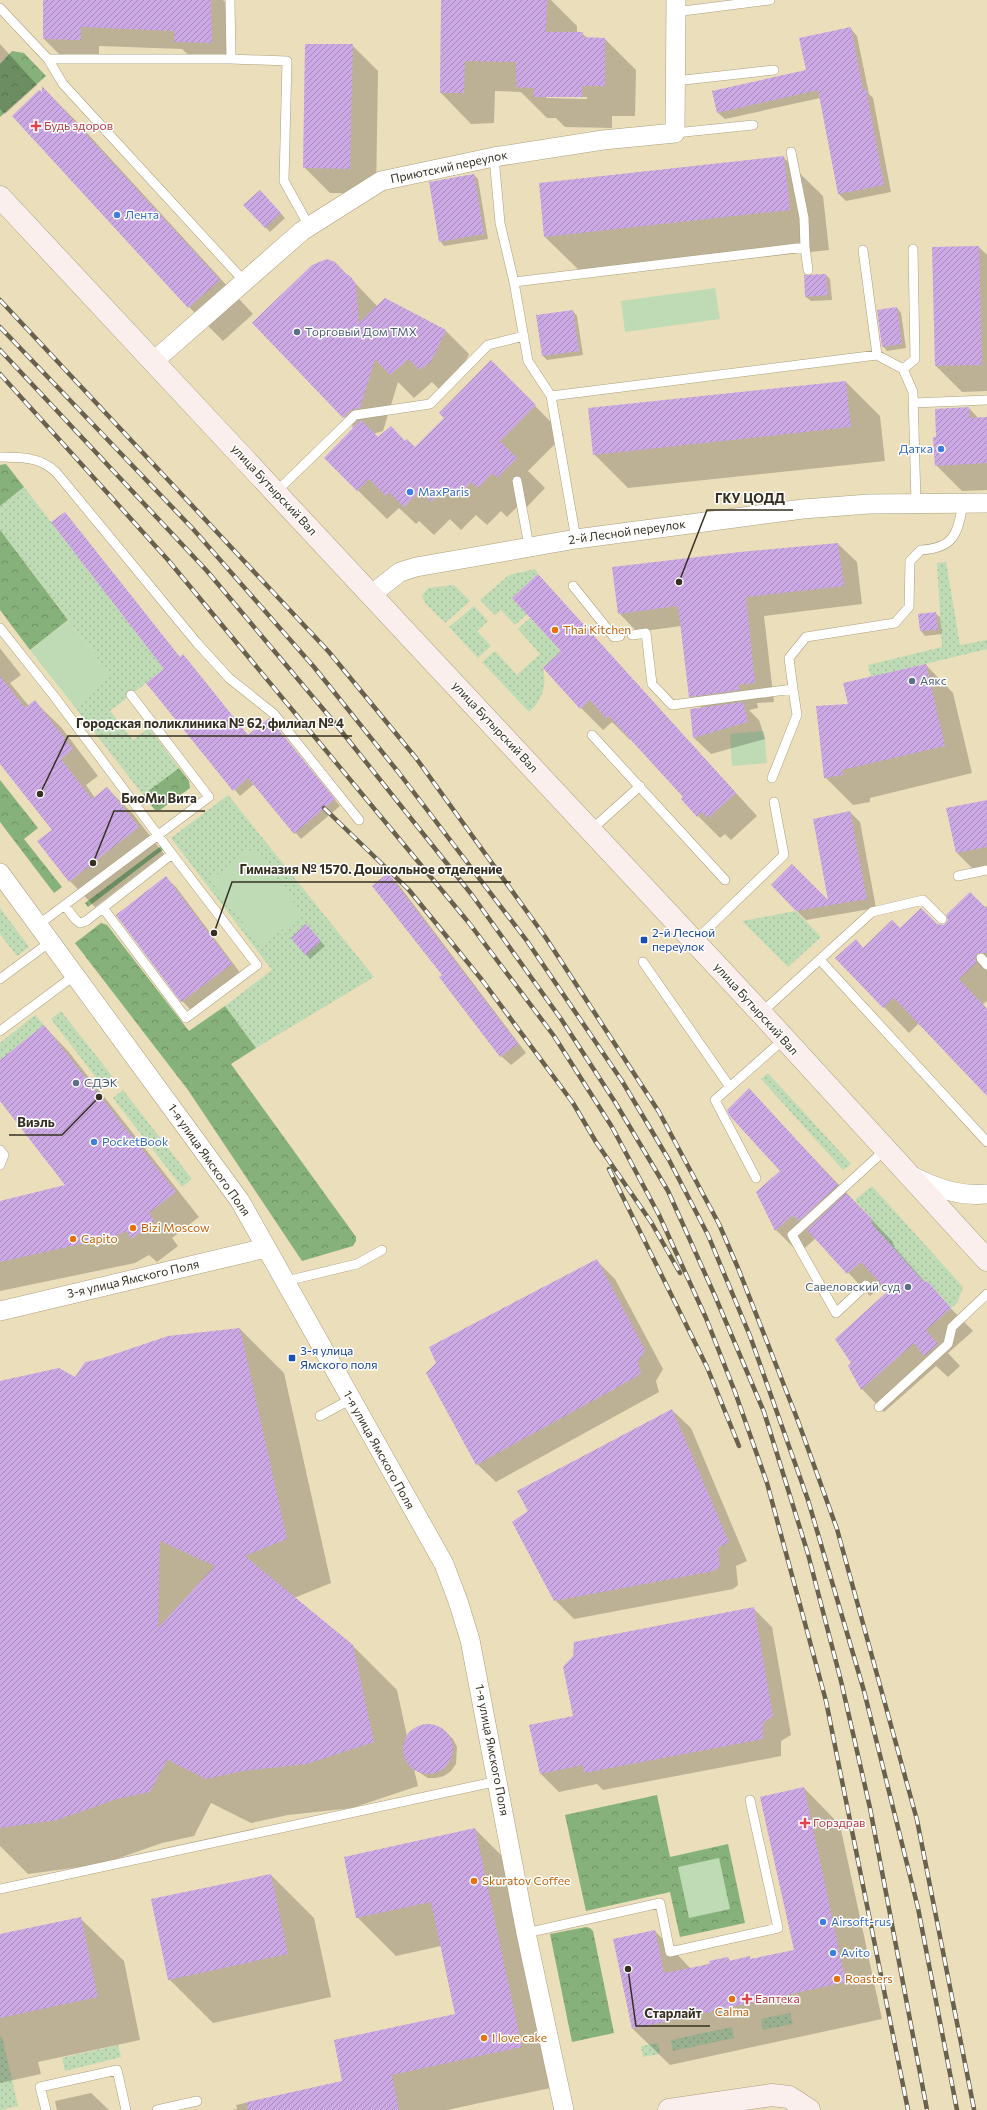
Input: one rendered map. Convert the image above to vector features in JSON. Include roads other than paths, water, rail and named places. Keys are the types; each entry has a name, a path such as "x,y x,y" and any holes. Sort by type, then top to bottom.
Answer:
{"street":[{"path":"675,6 675,133"},
{"name":"Приютский переулок","path":"154,362 244,281 309,226 381,181 494,157 603,140 675,133"},
{"name":"улица Бутырский Вал","path":"0,197 695,941 987,1260"},
{"name":"2-й Лесной переулок","path":"372,594 400,572 416,567 529,546 576,539 803,509 869,504 987,503"},
{"name":"1-я улица Ямского Поля","path":"0,873 240,1201 444,1564 458,1601 470,1640 526,1933 564,2110"},
{"path":"911,1176 943,1190 964,1194 987,1194"},
{"name":"3-я улица Ямского Поля","path":"0,1311 266,1248"},
{"path":"670,2110 772,2095 789,2097 809,2110"}],"lane":[{"path":"230,0 231,59"},
{"path":"675,6 770,0"},
{"path":"0,8 48,59 63,84 244,281"},
{"path":"48,59 231,59 287,61 284,181 309,226"},
{"path":"675,81 774,70"},
{"path":"675,133 753,125"},
{"path":"791,152 804,218 805,247 808,270"},
{"path":"494,157 500,224 514,282 528,361 551,396 576,539"},
{"path":"514,282 805,247"},
{"path":"903,369 915,359 913,249"},
{"path":"863,250 877,355"},
{"path":"276,492 355,415 430,404 488,345 524,336"},
{"path":"551,396 877,355 903,369 913,392 916,503"},
{"path":"913,402 987,400"},
{"path":"0,457 30,458 40,461 53,469 197,643 229,678 274,714 359,820"},
{"path":"517,481 529,546"},
{"path":"772,778 797,715 789,658 806,638 895,623 909,606 910,561 921,550 939,549 952,539 961,516 963,503"},
{"path":"573,586 614,637 620,636"},
{"path":"0,628 257,965 186,1018 103,908"},
{"path":"632,634 646,633 652,684 672,705 794,689"},
{"path":"38,925 209,797 131,695"},
{"path":"592,735 725,880"},
{"path":"591,830 640,786"},
{"path":"695,941 784,855 774,802"},
{"path":"65,906 80,923 103,908 172,854"},
{"path":"958,876 987,870"},
{"path":"761,1013 872,912 923,900 942,919"},
{"path":"0,979 50,942"},
{"path":"820,960 987,1142"},
{"path":"643,962 730,1087"},
{"path":"0,1031 75,975"},
{"path":"756,1178 716,1100 784,1039"},
{"path":"866,1285 836,1313 792,1235 886,1149"},
{"path":"0,1150 4,1155 0,1165"},
{"path":"286,1281 357,1264 370,1259 382,1250"},
{"path":"879,1407 948,1344 952,1327 987,1294"},
{"path":"320,1416 351,1399"},
{"path":"0,1889 498,1782"},
{"path":"526,1933 660,1903 670,1952 778,1928 750,1800"},
{"path":"46,2110 40,2087 117,2070 126,2110"},
{"path":"157,2110 196,2101"}],"railway":[{"path":"0,300 329,652 416,758 546,938 659,1112 719,1224 738,1268 798,1421 837,1529 917,1820 974,2109"},
{"path":"0,327 193,529 314,667 399,773 527,941 622,1081 669,1160 708,1235 750,1336 808,1500 864,1691 918,1908 957,2110"},
{"path":"0,350 207,571 334,722 472,895 561,1019 615,1102 668,1191 715,1296 764,1412 808,1554 841,1681 870,1808 927,2110"},
{"path":"0,374 168,560 469,923 554,1036 612,1127 659,1215 706,1318 735,1392 767,1483 826,1701 908,2110"},
{"path":"324,808 409,890 482,980 573,1103 596,1142 651,1222 680,1273"},
{"path":"609,1169 707,1367 739,1446"}],"place":[{"name":"Будь здоров","path":"36,126"},
{"name":"Лента","path":"117,215"},
{"name":"Торговый Дом ТМХ","path":"297,332"},
{"name":"Датка","path":"941,449"},
{"name":"MaxParis","path":"410,492"},
{"name":"ГКУ ЦОДД","path":"679,582"},
{"name":"Thai Kitchen","path":"555,630"},
{"name":"Аякс","path":"912,681"},
{"name":"Городская поликлиника № 62, филиал № 4","path":"40,794"},
{"name":"БиоМи Вита","path":"93,863"},
{"name":"Гимназия № 1570. Дошкольное отделение","path":"214,933"},
{"name":"2-й Лесной переулок","path":"644,940"},
{"name":"СДЭК","path":"76,1083"},
{"name":"Виэль","path":"99,1097"},
{"name":"PocketBook","path":"94,1142"},
{"name":"Bizi Moscow","path":"133,1228"},
{"name":"Capito","path":"73,1239"},
{"name":"Савеловский cуд","path":"908,1287"},
{"name":"3-я улица Ямского поля","path":"292,1358"},
{"name":"Горздрав","path":"805,1823"},
{"name":"Skuratov Coffee","path":"474,1881"},
{"name":"Airsoft-rus","path":"823,1922"},
{"name":"Avito","path":"833,1953"},
{"name":"Старлайт","path":"628,1969"},
{"name":"Roasters","path":"837,1979"},
{"name":"Calma","path":"732,1999"},
{"name":"Еаптека","path":"747,1999"},
{"name":"I love cake","path":"484,2038"}]}
